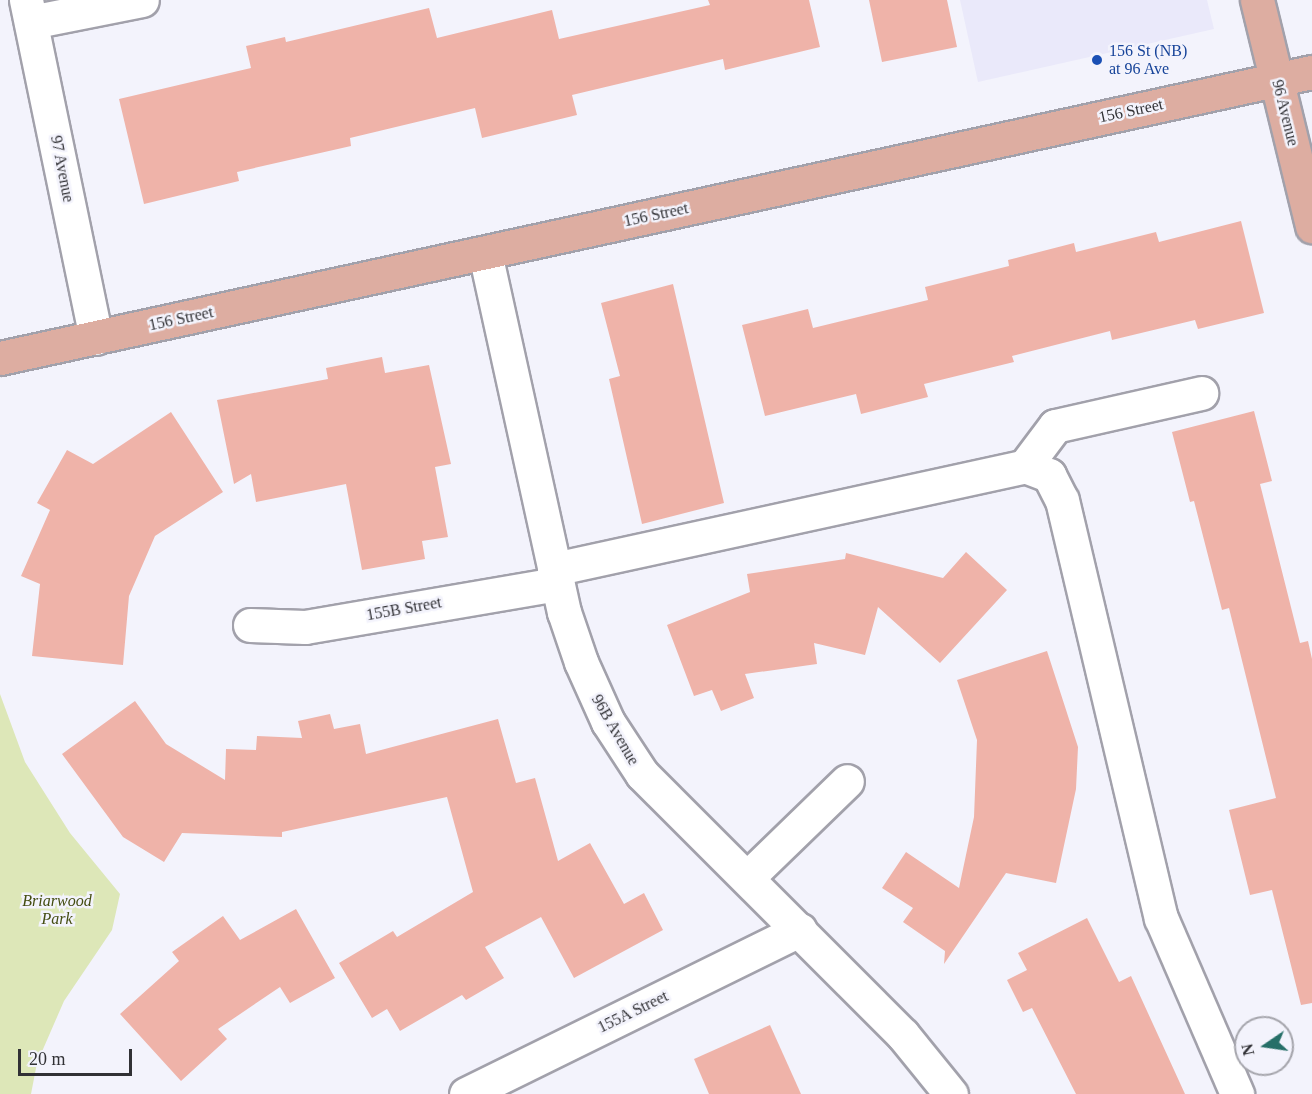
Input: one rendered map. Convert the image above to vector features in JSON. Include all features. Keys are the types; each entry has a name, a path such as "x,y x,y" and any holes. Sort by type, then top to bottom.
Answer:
{"main road":[{"name":"96 Avenue","path":"1257,0 1312,226"},
{"name":"156 Street","path":"0,358 1312,72"}],"street":[{"path":"21,9 142,0"},
{"name":"97 Avenue","path":"21,9 96,338"},
{"name":"96B Avenue","path":"485,253 556,577 580,662 623,748 663,797 800,930 903,1035 951,1094"},
{"path":"1201,393 1054,426 1024,466 1049,475 1062,500 1161,918 1237,1094"},
{"name":"155B Street","path":"250,625 306,627 556,577 1024,466"},
{"path":"747,878 847,781"},
{"name":"155A Street","path":"466,1094 800,930"}],"shaded area":[{"path":"960,0 1207,0 1214,29 978,82"}],"green space":[{"name":"Briarwood Park","path":"0,694 25,762 70,833 120,894 112,930 64,1001 37,1063 31,1094 0,1094"}],"building":[{"path":"708,0 809,0 820,47 725,70 723,59 572,95 577,115 482,138 475,108 350,138 351,146 237,172 239,181 144,204 119,99 251,68 246,46 285,37 286,42 429,8 437,38 552,10 559,39 710,5"},
{"path":"869,0 947,0 957,47 882,62"},
{"path":"1241,221 1264,313 1198,329 1195,320 1112,340 1110,331 1012,356 1014,362 924,384 928,397 861,414 856,394 765,416 742,325 808,309 813,328 928,300 925,287 1009,266 1008,260 1074,243 1076,252 1156,232 1159,242"},
{"path":"673,284 724,503 642,524 609,379 620,376 601,303"},
{"path":"382,357 385,373 429,365 451,464 435,467 448,537 422,541 425,559 362,570 346,484 256,502 251,474 234,484 217,400 328,379 326,368"},
{"path":"1254,411 1272,481 1260,484 1300,643 1308,641 1312,659 1312,1003 1301,1005 1272,890 1250,895 1229,810 1276,798 1229,608 1222,610 1194,501 1190,502 1172,432"},
{"path":"171,412 223,492 155,536 129,596 123,665 32,656 40,584 21,576 50,510 37,503 67,450 93,464"},
{"path":"966,552 1007,590 940,663 878,607 865,655 814,643 817,664 745,674 754,698 721,711 712,690 694,696 667,625 750,592 747,574 845,559 846,553 943,578"},
{"path":"1047,651 1078,747 1076,789 1056,883 1006,873 944,964 945,951 903,922 913,908 882,888 906,852 959,888 974,817 977,740 957,680"},
{"path":"135,701 166,744 225,780 226,749 256,750 257,736 302,738 298,721 330,714 334,729 360,724 366,754 498,719 516,783 535,778 558,861 590,843 624,904 644,893 663,930 574,978 541,917 485,947 504,978 466,1000 462,995 400,1031 387,1009 372,1018 339,963 393,931 397,937 473,892 447,797 282,832 282,837 182,833 164,862 123,837 62,754"},
{"path":"296,909 335,978 290,1003 280,987 218,1029 227,1039 181,1081 120,1014 179,961 172,952 223,916 240,940"},
{"path":"1087,918 1119,982 1131,976 1185,1094 1076,1094 1032,1008 1023,1012 1007,980 1027,970 1018,953"},
{"path":"770,1025 801,1094 709,1094 694,1059"}],"place":[{"name":"156 St (NB) at 96 Ave","path":"1097,60"}]}
